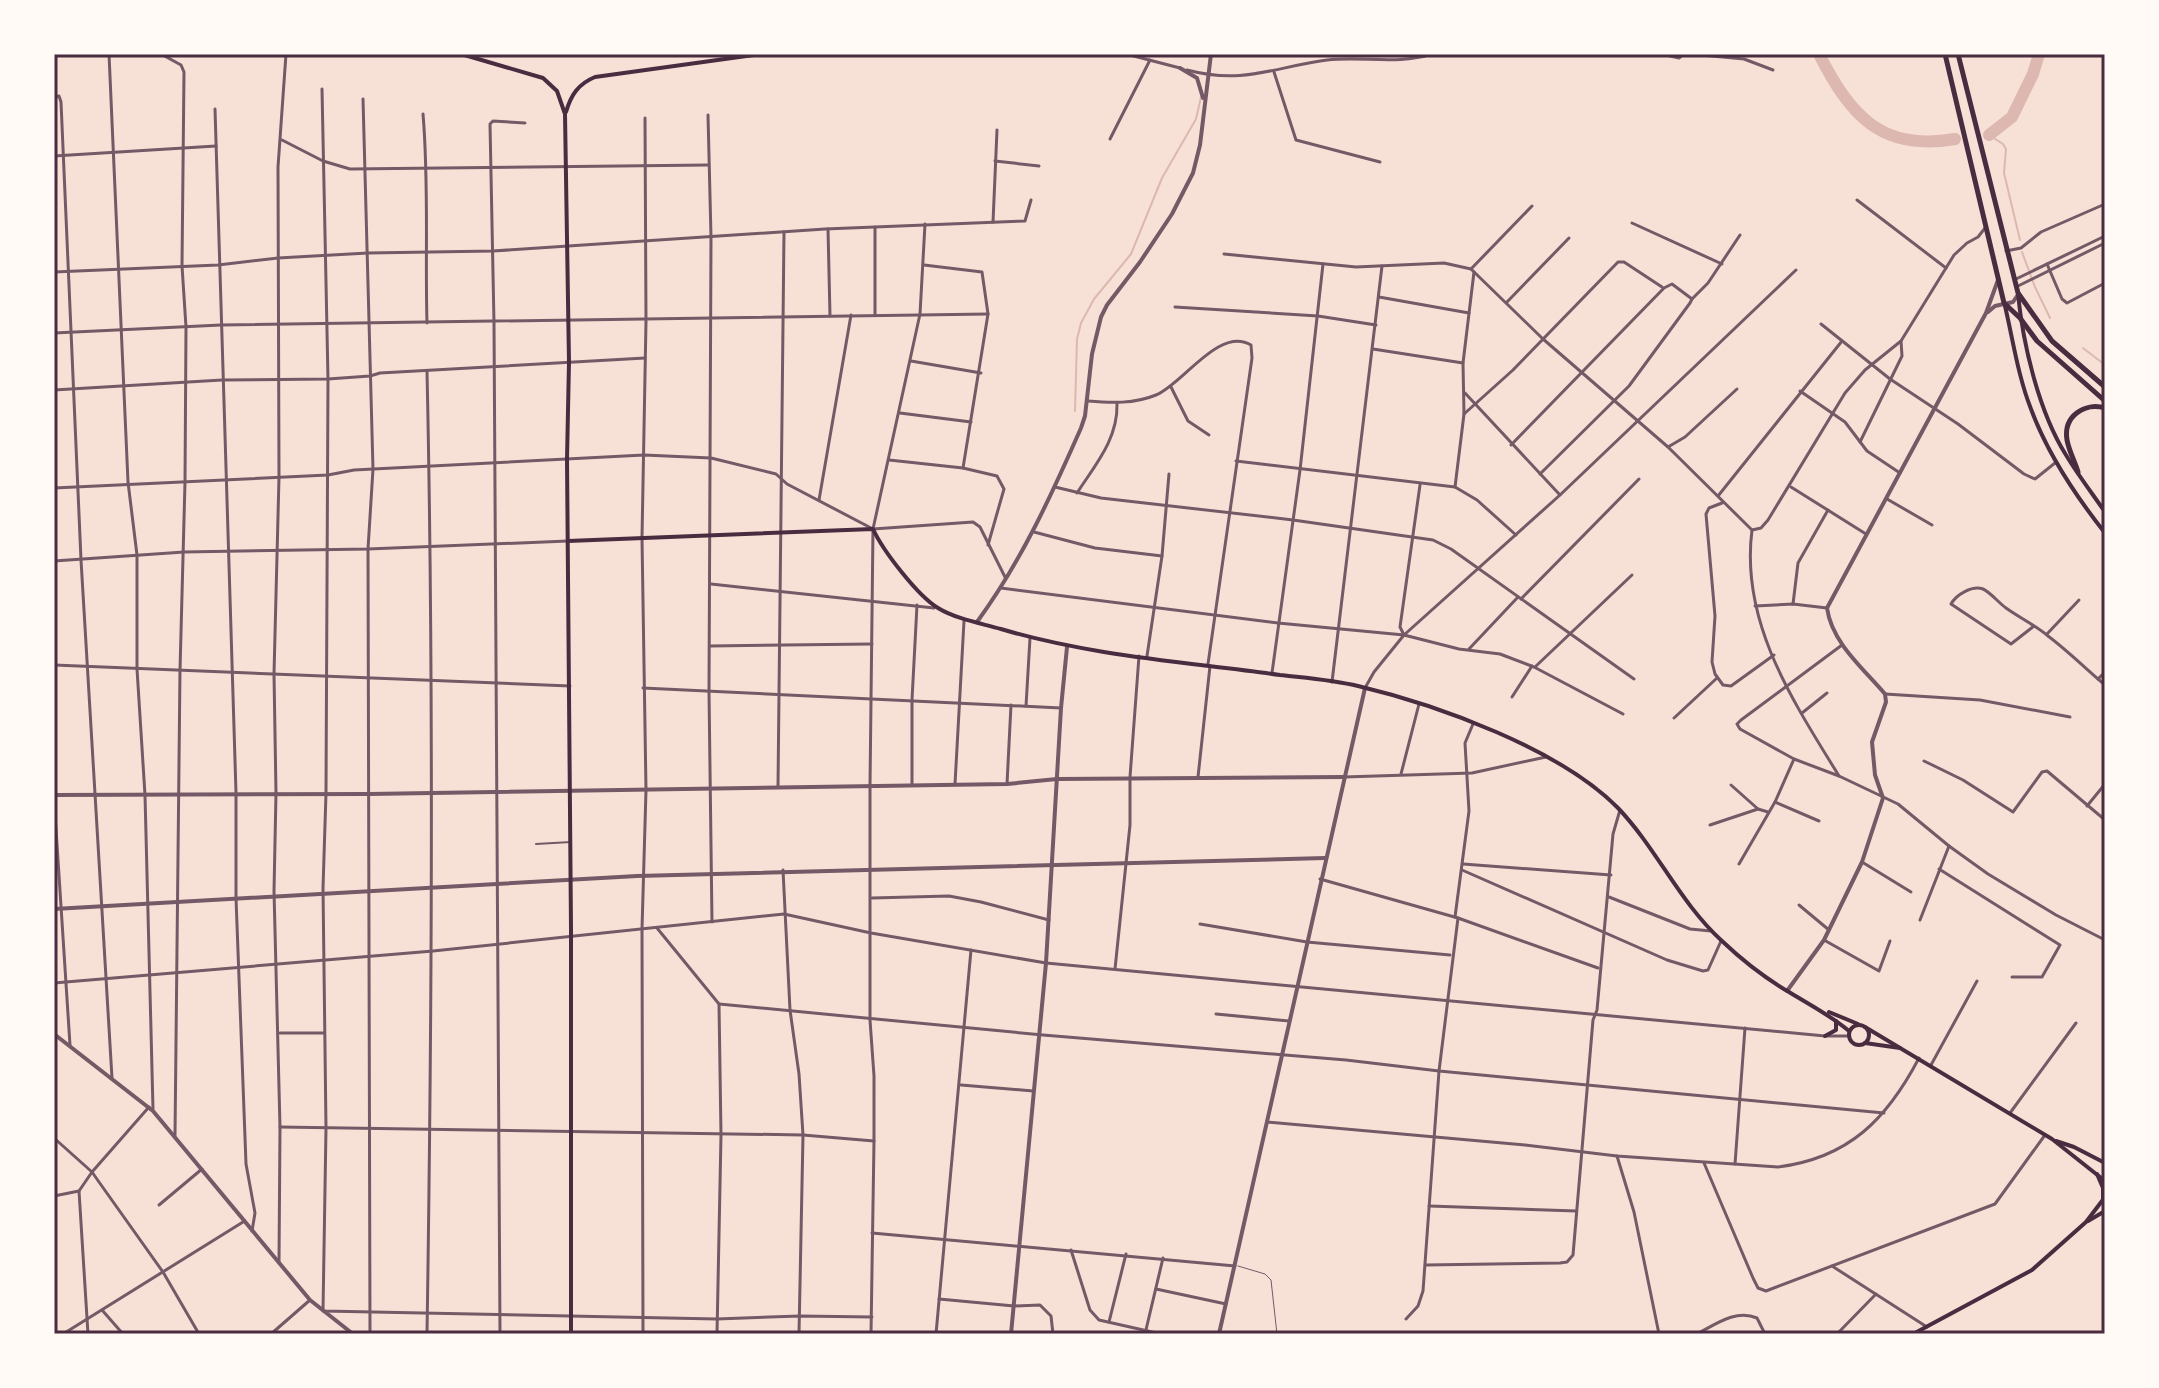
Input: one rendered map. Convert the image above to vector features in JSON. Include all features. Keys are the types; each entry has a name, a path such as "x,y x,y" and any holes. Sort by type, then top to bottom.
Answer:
{"highway":[{"path":"1945,54 2004,303 2037,341 2105,401"},
{"path":"1958,54 2017,290 2052,341 2105,387"},
{"path":"2078,472 2067,441 2068,427 2080,409 2091,406 2105,408"}],"main road":[{"path":"461,54 543,78 557,91 565,114 569,362 571,1334"},
{"path":"565,114 575,91 595,77 761,54"},
{"path":"2017,290 2020,318 2044,405 2065,453 2105,512"},
{"path":"2004,303 2030,408 2055,463 2105,533"},
{"path":"568,541 873,529 881,547 937,608 964,619 1067,647 1209,664 1365,688 1473,724 1571,771 1620,810 1711,931 1787,991 1863,1026 1931,1065 2053,1140 2105,1181"},
{"path":"1816,1006 1849,1033 1856,1044 1902,1049"},
{"path":"1825,1036 1836,1030 1834,1019"},
{"path":"1849,1033 1855,1025 1863,1026 1869,1035 1865,1043"},
{"path":"2053,1140 2105,1163"},
{"path":"1913,1334 2032,1270 2086,1222 2104,1198 2097,1174"},
{"path":"2086,1222 2105,1211"}],"street":[{"path":"88,1334 79,1191 92,1172 151,1109 145,795 137,669 137,555 128,482 109,54"},
{"path":"161,54 181,65 184,72 182,266 186,327 185,482 175,1136"},
{"path":"279,1263 274,674 279,477 278,167 286,54"},
{"path":"1126,54 1208,76 1274,72 1327,60 1411,58 1432,54"},
{"path":"1163,63 1164,54"},
{"path":"977,622 1007,580 1034,532 1081,428 1101,317 1157,237 1187,187 1198,160 1211,54"},
{"path":"1661,54 1679,58 1684,54"},
{"path":"1690,54 1744,59 1773,70"},
{"path":"1110,139 1150,60"},
{"path":"1180,68 1201,83 1204,108"},
{"path":"1274,72 1296,140 1380,162"},
{"path":"322,89 328,324 323,1311"},
{"path":"57,96 112,1078"},
{"path":"363,99 373,469 368,549 370,1334"},
{"path":"215,109 236,793 236,898 246,1164 255,1213 252,1232"},
{"path":"423,114 428,169 424,251 427,323"},
{"path":"708,115 712,922"},
{"path":"643,1334 645,118"},
{"path":"500,1334 501,1131 491,122 525,123"},
{"path":"993,222 997,130"},
{"path":"281,139 323,161 350,169 708,165"},
{"path":"54,156 216,146"},
{"path":"995,161 1039,166"},
{"path":"54,272 218,265 326,255 493,251 828,229 1025,221 1031,200"},
{"path":"1857,200 1946,268"},
{"path":"2006,251 2021,248 2041,232 2105,204"},
{"path":"1455,487 1464,414 1463,363 1472,270 1532,206"},
{"path":"1632,223 1722,264"},
{"path":"871,1334 874,1076 870,1020 870,698 873,529 920,314 925,224"},
{"path":"875,227 875,315"},
{"path":"1752,530 1761,528 1790,486 1845,393 1901,341 1954,255 1986,228"},
{"path":"828,229 830,316"},
{"path":"778,787 784,232"},
{"path":"1540,474 1615,402 1645,368 1740,235"},
{"path":"2013,280 2105,236"},
{"path":"1507,302 1569,238"},
{"path":"1986,313 1995,306 2015,300 2017,290 2029,281 2105,243"},
{"path":"2077,250 2080,256"},
{"path":"1224,254 1356,267 1444,263 1472,270 1543,339 1668,447 1752,530"},
{"path":"1464,414 1618,262 1624,262 1664,288"},
{"path":"1272,674 1300,470 1323,264"},
{"path":"2047,264 2062,299 2067,303 2105,283"},
{"path":"924,265 982,272 988,314 981,373 963,468"},
{"path":"1332,682 1382,266"},
{"path":"1219,1334 1365,688 1404,635 1560,495 1796,270"},
{"path":"1787,991 1829,930 1862,862 1883,798 1872,757 1872,742 1886,702 1885,694 1842,645 1827,608 1986,313 1998,279"},
{"path":"1511,445 1664,288 1672,284 1692,299"},
{"path":"1379,297 1469,313"},
{"path":"1175,307 1318,316 1376,325"},
{"path":"54,333 221,325 988,314"},
{"path":"819,500 851,315"},
{"path":"1821,324 1890,379 2028,476 2035,479 2055,463"},
{"path":"1088,401 1117,404 1153,396 1171,387 1199,360 1224,344 1240,340 1251,345 1252,358 1209,664 1198,777"},
{"path":"1718,496 1842,341"},
{"path":"1860,442 1903,352 1901,341"},
{"path":"1373,349 1463,363"},
{"path":"54,390 222,380 328,379 380,373 645,358"},
{"path":"911,361 981,373"},
{"path":"427,371 433,951 427,1334"},
{"path":"1171,387 1188,421 1209,435"},
{"path":"1668,447 1685,437 1737,389"},
{"path":"1800,391 1832,412 1851,428 1867,451 1900,473"},
{"path":"1465,393 1560,495"},
{"path":"1077,494 1109,443 1117,418 1117,404"},
{"path":"900,413 972,422"},
{"path":"54,488 644,455 711,458 776,474 873,529 971,521 980,527 1007,580"},
{"path":"889,460 993,473 1003,485 988,545"},
{"path":"1236,461 1455,487 1477,500 1516,535"},
{"path":"1147,656 1162,556 1169,474"},
{"path":"1469,649 1639,479"},
{"path":"1404,635 1400,627 1420,485"},
{"path":"1790,486 1866,534"},
{"path":"1055,487 1101,498 1433,540 1451,549 1634,679"},
{"path":"1887,499 1932,525"},
{"path":"1723,502 1709,508 1706,514 1715,616 1712,662 1717,678 1725,686 1731,686 1774,655"},
{"path":"1793,604 1798,563 1828,510"},
{"path":"1752,530 1754,606 1785,687 1839,776"},
{"path":"1034,532 1095,548 1162,556"},
{"path":"54,561 184,552 568,541"},
{"path":"1512,697 1533,667 1632,575"},
{"path":"711,584 937,608"},
{"path":"1001,588 1278,623 1404,635 1500,654 1533,667 1623,714"},
{"path":"2034,626 2011,644 1951,604 1959,594 1975,588 1985,589 1998,603 2047,634 2105,685"},
{"path":"2047,634 2079,600"},
{"path":"1754,606 1793,604 1827,608"},
{"path":"912,785 917,605"},
{"path":"955,784 964,619"},
{"path":"1026,707 1030,638"},
{"path":"710,646 872,644"},
{"path":"1842,645 1737,724 1746,733 1794,759 1839,776 1909,812 1988,874 2105,940"},
{"path":"1011,1334 1046,963 1067,647"},
{"path":"1115,969 1126,863 1139,656"},
{"path":"54,665 570,686"},
{"path":"2098,679 2105,672"},
{"path":"1674,718 1717,678"},
{"path":"643,688 1061,708"},
{"path":"1801,714 1827,693"},
{"path":"1885,694 1980,700 2070,717"},
{"path":"1400,776 1419,704"},
{"path":"1007,784 1011,705"},
{"path":"1406,1319 1422,1298 1426,1265 1439,1071 1469,811 1465,743 1473,724"},
{"path":"70,1046 54,796 1007,784 1130,777 1400,776 1467,773 1546,757"},
{"path":"1739,864 1775,802 1794,759"},
{"path":"1924,761 1963,780 2013,812 2044,770 2105,820"},
{"path":"2087,806 2105,784"},
{"path":"1731,785 1758,809 1768,812"},
{"path":"1775,802 1819,821"},
{"path":"1710,825 1758,809"},
{"path":"1426,1265 1560,1263 1570,1260 1613,834 1620,810"},
{"path":"536,844 571,842"},
{"path":"1920,920 1949,846"},
{"path":"54,909 431,886 783,870 1325,858"},
{"path":"1862,862 1911,892"},
{"path":"1463,864 1611,875"},
{"path":"1939,869 2060,945 2042,977 2012,977"},
{"path":"783,870 790,1010 803,1135 799,1334"},
{"path":"1462,870 1667,960 1703,971 1708,970 1721,941"},
{"path":"1320,879 1456,917 1600,969"},
{"path":"871,898 949,896 1049,920"},
{"path":"1609,897 1690,929 1711,931"},
{"path":"1799,905 1829,930"},
{"path":"54,983 433,951 784,914 871,933 1046,963 1594,1016 1825,1036 1849,1033"},
{"path":"1200,924 1307,942 1452,956"},
{"path":"657,928 719,1004 721,1135 717,1334"},
{"path":"1824,940 1879,971 1890,941"},
{"path":"936,1334 971,950"},
{"path":"1931,1065 1977,981"},
{"path":"719,1004 870,1020 1346,1060 1884,1113"},
{"path":"1216,1014 1289,1021"},
{"path":"2010,1113 2076,1023"},
{"path":"1735,1165 1745,1028"},
{"path":"279,1033 324,1033"},
{"path":"54,1034 151,1109 310,1300 353,1334"},
{"path":"1266,1122 1617,1156 1778,1167 1820,1157 1859,1136 1902,1091 1919,1058"},
{"path":"960,1084 1033,1091"},
{"path":"280,1127 803,1135 874,1141"},
{"path":"1704,1163 1758,1288 1766,1291 1995,1204 2045,1135"},
{"path":"54,1138 92,1172 163,1272 199,1334"},
{"path":"1617,1156 1634,1212 1659,1334"},
{"path":"159,1205 202,1169"},
{"path":"54,1196 79,1191"},
{"path":"1429,1206 1576,1211"},
{"path":"63,1334 244,1221"},
{"path":"872,1233 1235,1266"},
{"path":"1071,1250 1094,1316 1161,1334"},
{"path":"1109,1322 1126,1254"},
{"path":"1146,1332 1163,1258"},
{"path":"1830,1265 1927,1327"},
{"path":"1156,1289 1226,1304"},
{"path":"1837,1334 1876,1294"},
{"path":"939,1299 1045,1307 1051,1316 1053,1334"},
{"path":"271,1334 310,1300"},
{"path":"102,1310 123,1334"},
{"path":"323,1311 717,1319 872,1317"},
{"path":"1697,1334 1706,1332 1729,1317 1749,1315 1757,1318 1765,1334"}],"lane":[{"path":"1235,1266 1260,1271 1271,1280 1277,1334"}],"waterway":[{"path":"1819,54 1843,95 1871,124 1907,140 1929,142 1955,139"},
{"path":"1989,135 2012,117 2039,54"},
{"path":"1075,411 1077,339 1081,323 1094,299 1131,254 1162,178 1196,119 1201,97"},
{"path":"1989,135 2006,149 2004,173 2020,240"},
{"path":"2022,252 2050,318"},
{"path":"2083,348 2105,365"}]}
